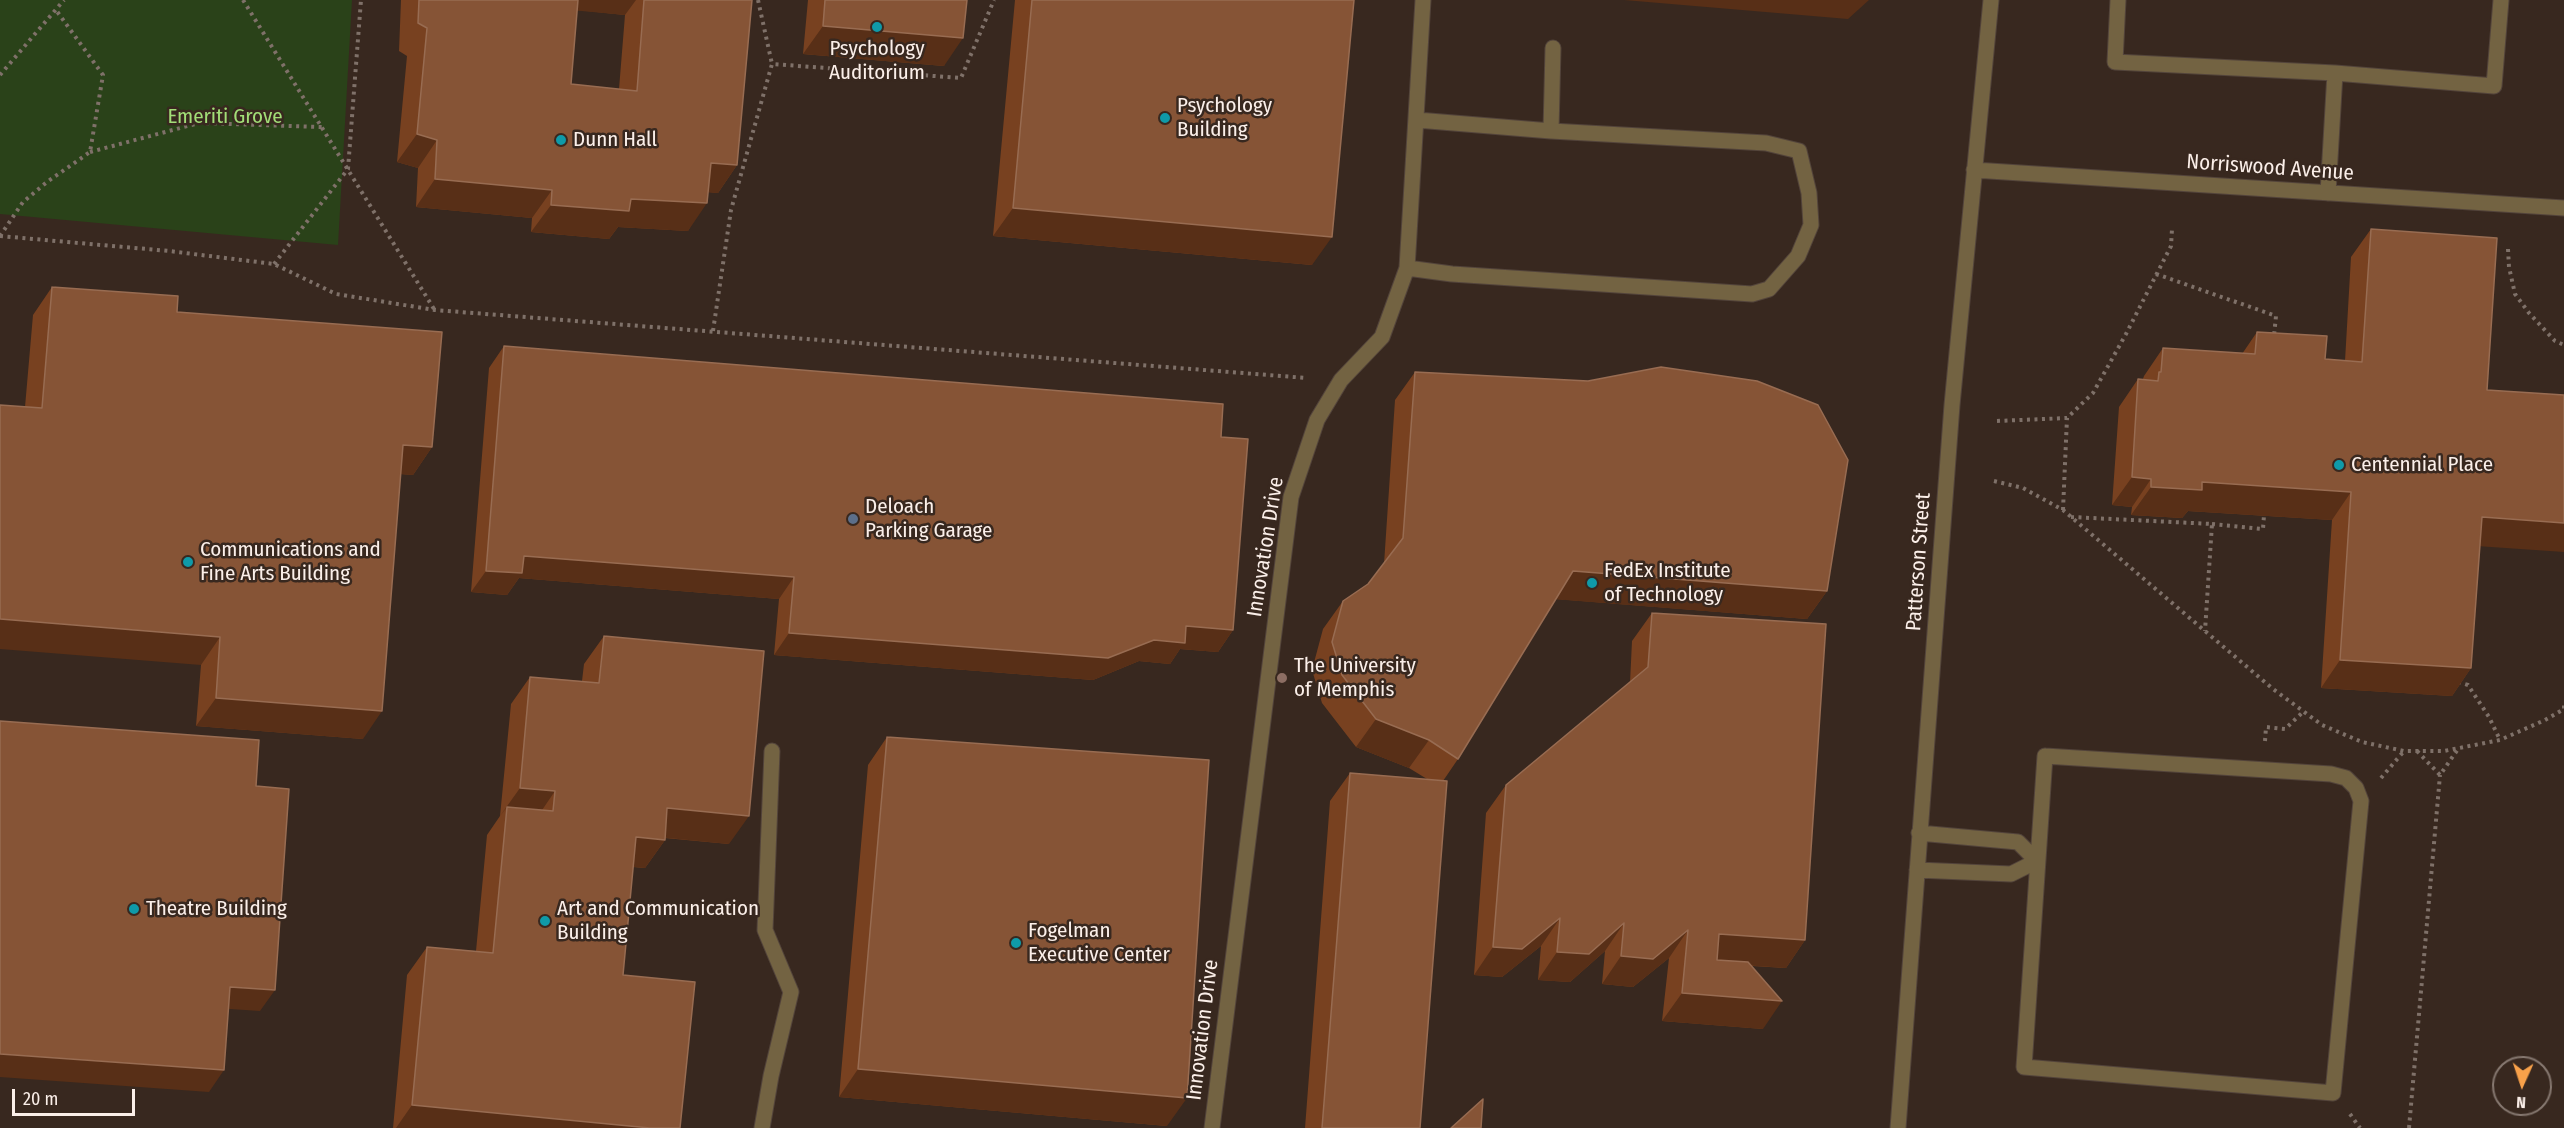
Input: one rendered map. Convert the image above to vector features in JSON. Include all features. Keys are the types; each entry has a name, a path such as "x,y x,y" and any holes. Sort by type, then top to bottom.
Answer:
{"street":[{"name":"Innovation Drive","path":"1212,1128 1291,497 1317,420 1341,380 1382,337 1407,268 1423,0"},
{"name":"Patterson Street","path":"1898,1128 1952,405 1991,0"},
{"path":"2118,0 2115,62 2335,73 2494,86 2501,0"},
{"path":"1551,131 1553,48"},
{"path":"2328,193 2335,73"},
{"path":"1407,268 1452,274 1752,294 1769,288 1798,256 1810,225 1809,193 1799,151 1766,143 1551,131 1417,120"},
{"name":"Norriswood Avenue","path":"1974,170 2564,208"},
{"path":"762,1128 771,1076 791,992 765,930 772,751"},
{"path":"2045,756 2264,769 2331,774 2346,778 2356,788 2361,801 2333,1093 2024,1067 2037,861 2045,756"},
{"path":"1919,833 2018,842 2037,861"},
{"path":"1917,870 2011,874 2037,861"}],"path":[{"path":"0,75 64,0"},
{"path":"243,0 435,310"},
{"path":"274,264 348,169 361,0"},
{"path":"713,331 731,210 772,64 758,0"},
{"path":"772,64 962,78 994,0"},
{"path":"56,10 103,75 90,152"},
{"path":"322,127 199,123 90,152 23,202 0,236 170,251 274,264 336,294 435,310 1341,380"},
{"path":"1996,421 2067,418 2093,393 2171,246 2172,229"},
{"path":"2508,249 2509,267 2516,294 2529,313 2556,341 2564,345"},
{"path":"2156,274 2276,316 2273,339"},
{"path":"2063,510 2067,418"},
{"path":"1994,481 2023,488 2063,510 2273,689 2322,724 2362,742 2404,751 2444,751 2500,740 2564,707"},
{"path":"2070,517 2212,524 2263,529 2265,515"},
{"path":"2205,631 2212,524"},
{"path":"2453,681 2468,685 2489,717 2500,740"},
{"path":"2264,769 2266,727 2285,729 2304,711"},
{"path":"2409,1128 2440,775 2458,748"},
{"path":"2417,751 2440,775"}],"green space":[{"name":"Emeriti Grove","path":"0,0 352,0 338,245 0,214"}],"building":[{"name":"Dunn Hall","path":"419,0 578,0 571,84 637,91 644,0 752,0 737,165 711,163 707,203 631,199 629,211 551,205 552,190 435,179 437,140 417,134 427,28 418,23"},
{"path":"825,0 967,0 963,38 823,26"},
{"name":"Psychology Building","path":"1032,0 1354,0 1332,237 1013,208"},
{"name":"Centennial Place","path":"2371,229 2497,238 2487,390 2564,395 2564,523 2482,517 2471,668 2340,660 2351,492 2202,482 2202,490 2151,487 2151,479 2132,477 2138,379 2158,381 2163,348 2255,354 2257,332 2327,336 2325,359 2362,362"},
{"name":"Communications and Fine Arts Building","path":"52,287 178,296 177,312 442,332 432,447 403,445 382,711 216,698 220,637 0,619 0,405 42,408"},
{"name":"Deloach Parking Garage","path":"504,346 1223,404 1221,437 1248,439 1233,630 1186,626 1185,643 1154,640 1108,658 789,633 794,577 524,556 522,573 486,571"},
{"name":"FedEx Institute of Technology","path":"1661,367 1757,381 1818,405 1848,460 1827,591 1573,571 1458,759 1429,740 1376,719 1342,675 1332,642 1343,601 1368,584 1403,538 1415,372 1588,381"},
{"path":"1652,613 1826,624 1805,940 1719,934 1717,960 1748,962 1782,1001 1682,993 1688,930 1653,959 1621,956 1624,923 1589,954 1557,952 1560,918 1522,949 1493,947 1506,785 1648,667"},
{"name":"Art and Communication Building","path":"604,636 764,651 749,816 667,808 665,840 636,837 623,975 695,982 680,1128 650,1128 412,1105 427,947 493,953 507,807 553,811 555,791 520,788 530,677 599,683"},
{"name":"Theatre Building","path":"0,721 259,740 256,786 289,789 275,990 230,987 224,1070 0,1054"},
{"name":"Fogelman Executive Center","path":"887,737 1209,760 1187,1098 858,1069"},
{"path":"1350,773 1447,781 1420,1128 1322,1128"},
{"path":"1483,1099 1481,1128 1451,1128"}],"place":[{"name":"Psychology Auditorium","path":"877,27"},
{"name":"Psychology Building","path":"1165,118"},
{"name":"Dunn Hall","path":"561,140"},
{"name":"Centennial Place","path":"2339,465"},
{"name":"Deloach Parking Garage","path":"853,519"},
{"name":"Communications and Fine Arts Building","path":"188,562"},
{"name":"FedEx Institute of Technology","path":"1592,583"},
{"name":"The University of Memphis","path":"1282,678"},
{"name":"Theatre Building","path":"134,909"},
{"name":"Art and Communication Building","path":"545,921"},
{"name":"Fogelman Executive Center","path":"1016,943"}]}
